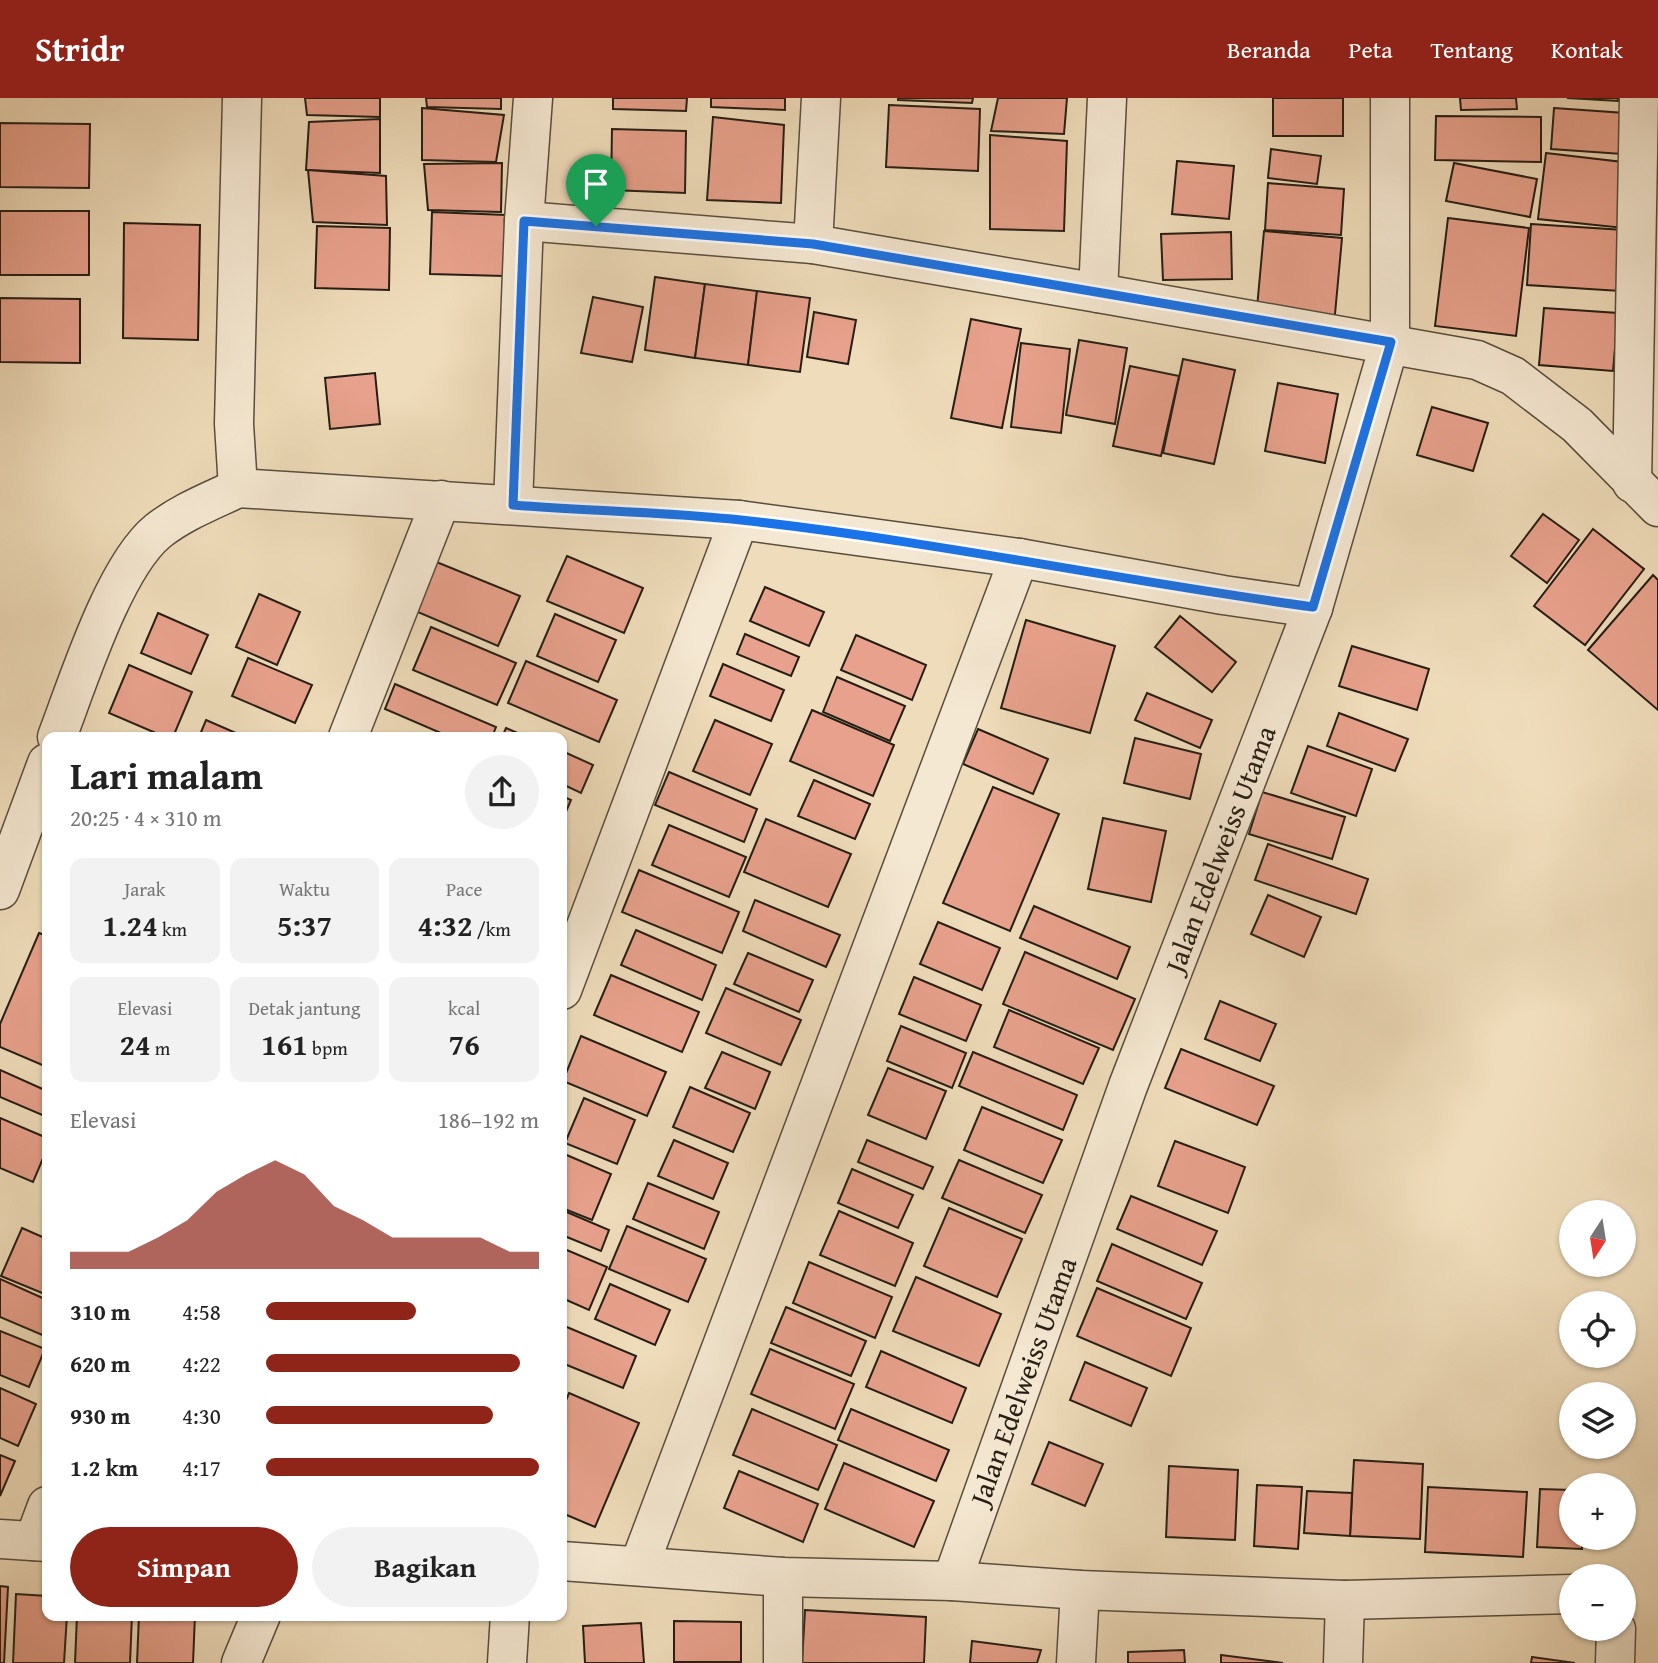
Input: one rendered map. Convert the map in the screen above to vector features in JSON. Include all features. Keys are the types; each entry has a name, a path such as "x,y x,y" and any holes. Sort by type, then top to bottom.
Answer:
{"street":[{"path":"238,488 234,424 242,98"},
{"path":"513,505 524,221 533,98"},
{"path":"813,244 821,98"},
{"path":"1098,293 1107,98"},
{"name":"Jalan Edelweiss Utama","path":"952,1581 1128,1086 1313,607 1391,342 1390,98"},
{"path":"1639,98 1647,162 1645,495"},
{"path":"524,221 813,244 1391,342 1477,360 1513,376 1577,425 1645,495"},
{"path":"59,732 91,646 132,558 156,532 183,514 238,488 739,520 1019,558 1223,595 1313,607"},
{"path":"350,732 441,500"},
{"path":"567,977 739,520"},
{"path":"639,1566 1019,558"},
{"path":"0,890 42,777"},
{"path":"27,1541 42,1515"},
{"path":"567,1561 783,1577 952,1581 1080,1590 1345,1600 1559,1594"},
{"path":"783,1577 783,1663"},
{"path":"1076,1663 1080,1590"},
{"path":"1343,1663 1345,1600"},
{"path":"241,1663 258,1621"},
{"path":"508,1663 510,1621"},
{"path":"1615,1663 1616,1641"}],"building":[{"path":"305,98 380,98 380,117 307,115"},
{"path":"426,98 501,98 501,109 427,107"},
{"path":"613,98 687,98 686,111 613,109"},
{"path":"711,98 785,98 785,110 711,107"},
{"path":"898,98 973,98 972,103"},
{"path":"998,98 1067,98 1064,134 991,131"},
{"path":"1273,98 1343,98 1343,136 1273,136"},
{"path":"1460,98 1516,98 1517,109 1461,110"},
{"path":"1567,98 1618,98 1618,101"},
{"path":"889,105 980,109 978,171 886,167"},
{"path":"422,108 504,115 496,162 422,160"},
{"path":"1554,108 1625,113 1622,154 1551,149"},
{"path":"1436,116 1541,117 1541,162 1435,160"},
{"path":"713,117 784,125 781,203 707,200"},
{"path":"380,119 380,173 306,170 309,122"},
{"path":"0,123 90,124 89,188 0,187"},
{"path":"612,129 686,131 685,193 611,190"},
{"path":"990,135 1067,141 1064,231 990,229"},
{"path":"1271,149 1321,156 1317,184 1268,178"},
{"path":"1546,153 1631,163 1624,228 1538,219"},
{"path":"1177,161 1234,166 1229,219 1172,214"},
{"path":"502,163 501,212 428,210 424,164"},
{"path":"1454,163 1537,179 1530,217 1446,201"},
{"path":"308,170 386,176 387,225 313,222"},
{"path":"1268,183 1344,189 1341,235 1265,230"},
{"path":"0,211 89,211 89,275 0,275"},
{"path":"432,212 506,215 504,276 430,274"},
{"path":"1448,218 1529,228 1516,336 1435,326"},
{"path":"124,223 200,225 198,340 123,338"},
{"path":"1531,224 1624,230 1620,291 1527,285"},
{"path":"317,226 390,228 389,290 315,288"},
{"path":"1264,231 1342,238 1334,325 1256,319"},
{"path":"1231,232 1232,279 1163,280 1161,234"},
{"path":"655,277 705,284 695,358 645,350"},
{"path":"705,284 757,291 748,365 695,358"},
{"path":"757,291 810,298 800,372 748,365"},
{"path":"593,297 643,307 632,362 581,353"},
{"path":"0,298 80,299 80,363 0,362"},
{"path":"1544,308 1618,313 1613,371 1539,365"},
{"path":"814,312 856,320 848,364 807,357"},
{"path":"971,319 1021,329 1002,428 951,418"},
{"path":"1079,340 1127,348 1115,424 1066,415"},
{"path":"1021,343 1070,349 1061,433 1011,427"},
{"path":"1183,359 1235,370 1214,464 1163,453"},
{"path":"1130,366 1179,376 1161,456 1113,446"},
{"path":"375,373 380,424 330,429 325,378"},
{"path":"1278,383 1338,394 1325,463 1265,451"},
{"path":"1432,407 1488,423 1473,471 1417,455"},
{"path":"1543,514 1579,540 1547,583 1511,556"},
{"path":"1593,529 1644,569 1585,645 1534,606"},
{"path":"567,556 643,588 624,633 547,601"},
{"path":"434,561 520,596 498,646 413,610"},
{"path":"1653,575 1658,580 1658,710 1588,650"},
{"path":"765,587 824,612 809,646 750,621"},
{"path":"259,594 300,612 277,665 236,647"},
{"path":"158,613 208,635 191,674 141,653"},
{"path":"555,614 616,640 598,682 537,656"},
{"path":"1180,616 1236,662 1212,692 1155,647"},
{"path":"1026,620 1115,646 1090,733 1001,708"},
{"path":"431,627 516,663 497,705 413,670"},
{"path":"745,634 799,657 791,676 737,654"},
{"path":"856,635 926,665 912,700 841,670"},
{"path":"1352,646 1429,669 1417,710 1339,686"},
{"path":"248,658 312,685 295,723 232,696"},
{"path":"526,661 617,700 599,742 508,703"},
{"path":"723,664 784,690 771,721 710,696"},
{"path":"129,665 192,692 175,732 153,732 109,713"},
{"path":"837,677 905,706 890,741 823,712"},
{"path":"395,684 496,727 494,732 438,732 385,709"},
{"path":"1147,693 1212,720 1200,748 1135,720"},
{"path":"812,710 894,745 873,796 790,761"},
{"path":"1339,713 1408,739 1395,771 1327,746"},
{"path":"206,720 234,732 201,732"},
{"path":"715,720 772,744 750,795 693,771"},
{"path":"978,729 1048,759 1033,794 963,764"},
{"path":"1135,738 1201,754 1190,799 1124,783"},
{"path":"1308,746 1372,769 1356,816 1291,793"},
{"path":"567,753 593,765 581,793 567,786"},
{"path":"669,772 757,809 744,842 655,805"},
{"path":"814,780 870,804 855,839 798,816"},
{"path":"993,787 1059,814 1010,931 943,903"},
{"path":"1262,792 1345,817 1332,859 1249,834"},
{"path":"1103,818 1166,831 1151,902 1088,889"},
{"path":"766,819 851,854 828,907 744,872"},
{"path":"669,825 746,857 729,897 652,865"},
{"path":"1268,844 1368,879 1356,914 1255,880"},
{"path":"639,870 739,912 722,953 622,912"},
{"path":"1268,895 1321,917 1304,957 1251,934"},
{"path":"755,900 840,935 826,967 743,931"},
{"path":"1034,906 1130,947 1117,979 1020,938"},
{"path":"938,922 1000,948 982,990 920,964"},
{"path":"636,930 716,965 702,1000 621,965"},
{"path":"39,933 42,934 42,1065 0,1047 0,1024"},
{"path":"1025,952 1135,999 1113,1050 1003,1004"},
{"path":"748,953 813,980 799,1012 734,984"},
{"path":"611,975 699,1012 682,1052 594,1015"},
{"path":"914,977 981,1005 966,1041 899,1014"},
{"path":"726,988 801,1020 781,1065 706,1033"},
{"path":"1220,1001 1276,1024 1260,1061 1205,1039"},
{"path":"1009,1010 1099,1048 1083,1084 994,1047"},
{"path":"901,1026 966,1053 952,1088 887,1061"},
{"path":"581,1036 666,1072 647,1116 567,1083 567,1071"},
{"path":"1181,1049 1274,1086 1257,1125 1165,1088"},
{"path":"722,1052 770,1072 755,1109 705,1088"},
{"path":"973,1052 1077,1095 1063,1130 959,1086"},
{"path":"888,1068 946,1091 926,1139 868,1115"},
{"path":"0,1070 42,1089 42,1115 0,1097"},
{"path":"690,1087 750,1113 733,1152 673,1127"},
{"path":"584,1098 635,1120 617,1164 567,1144"},
{"path":"982,1107 1062,1140 1043,1183 964,1150"},
{"path":"0,1118 42,1136 42,1161 33,1182 0,1168"},
{"path":"674,1140 728,1163 713,1199 658,1176"},
{"path":"867,1140 933,1167 923,1189 858,1162"},
{"path":"1175,1141 1245,1167 1228,1213 1158,1186"},
{"path":"567,1155 611,1174 592,1220 567,1210"},
{"path":"959,1160 1042,1195 1025,1233 942,1198"},
{"path":"852,1169 913,1195 898,1228 838,1203"},
{"path":"648,1183 719,1212 704,1249 633,1219"},
{"path":"1131,1196 1217,1231 1202,1265 1117,1229"},
{"path":"949,1208 1022,1239 997,1297 924,1266"},
{"path":"839,1211 913,1243 895,1286 820,1255"},
{"path":"567,1212 609,1230 601,1251 567,1237"},
{"path":"627,1226 706,1259 688,1302 609,1269"},
{"path":"22,1228 42,1237 42,1293 1,1276"},
{"path":"1112,1244 1202,1283 1186,1319 1097,1281"},
{"path":"567,1250 607,1267 589,1310 567,1300"},
{"path":"809,1262 892,1297 875,1338 793,1303"},
{"path":"916,1277 1001,1314 979,1366 893,1331"},
{"path":"0,1279 42,1298 42,1335 0,1317"},
{"path":"610,1284 670,1310 655,1345 595,1319"},
{"path":"1097,1288 1191,1328 1171,1376 1077,1336"},
{"path":"786,1307 866,1341 851,1376 771,1343"},
{"path":"567,1327 636,1356 623,1388 567,1365"},
{"path":"0,1331 42,1348 42,1356 29,1387 0,1375"},
{"path":"770,1349 854,1384 835,1429 751,1394"},
{"path":"881,1351 966,1388 952,1423 866,1387"},
{"path":"1085,1362 1147,1388 1131,1426 1070,1400"},
{"path":"0,1388 36,1404 18,1446 0,1438"},
{"path":"569,1393 639,1423 595,1527 567,1515"},
{"path":"752,1409 837,1445 818,1490 733,1455"},
{"path":"851,1409 949,1450 936,1481 838,1440"},
{"path":"1049,1442 1103,1464 1085,1506 1032,1484"},
{"path":"0,1455 15,1461 0,1496"},
{"path":"1354,1460 1423,1464 1420,1539 1350,1536"},
{"path":"844,1463 934,1501 914,1547 825,1509"},
{"path":"1169,1466 1238,1470 1235,1540 1166,1537"},
{"path":"739,1471 818,1504 803,1542 724,1508"},
{"path":"1257,1485 1302,1487 1298,1549 1254,1546"},
{"path":"1428,1487 1527,1492 1523,1557 1425,1552"},
{"path":"1540,1489 1559,1490 1559,1548 1537,1547"},
{"path":"1307,1491 1352,1493 1350,1536 1304,1533"},
{"path":"0,1586 8,1587 4,1663 0,1663"},
{"path":"16,1594 42,1596 42,1621 67,1621 64,1663 13,1663"},
{"path":"805,1610 926,1617 924,1663 802,1663"},
{"path":"77,1621 132,1621 130,1663 75,1663"},
{"path":"139,1621 195,1621 193,1663 137,1663"},
{"path":"674,1621 741,1622 741,1662 674,1662"},
{"path":"641,1623 644,1663 585,1663 583,1626"},
{"path":"972,1641 1041,1650 1037,1663 970,1663"},
{"path":"1184,1650 1185,1663 1128,1663 1128,1652"},
{"path":"1221,1655 1283,1663 1221,1663"},
{"path":"1532,1657 1575,1663 1531,1663"}],"route":[{"path":"524,221 596,226 813,244 1391,342 1313,607 1223,595 1019,558 739,520 513,505 524,221"}]}
